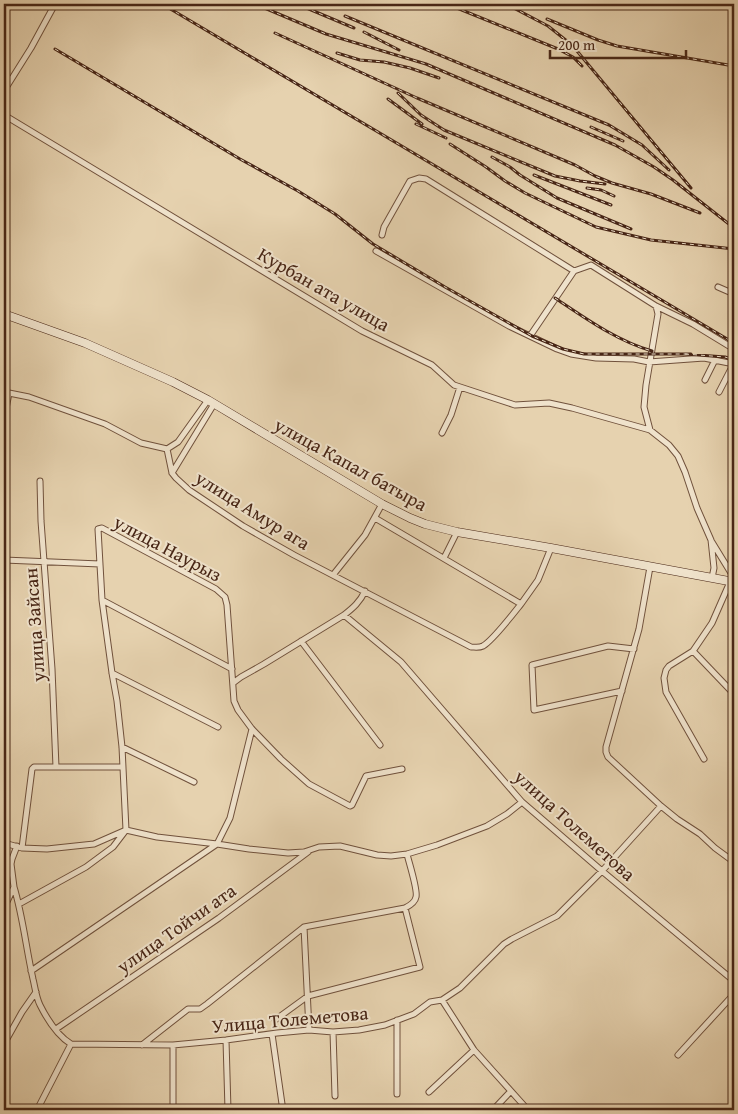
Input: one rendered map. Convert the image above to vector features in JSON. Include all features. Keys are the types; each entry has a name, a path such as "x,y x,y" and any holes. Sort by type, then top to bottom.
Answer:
{"main road":[{"name":"улица Капал батыра","path":"4,314 84,343 173,382 211,402 382,504 426,524 457,532 733,581"}],"street":[{"path":"4,91 31,48 55,4"},
{"name":"Курбан ата улица","path":"4,114 362,331 432,364 454,385 515,405 549,403 650,430"},
{"path":"382,235 384,227 410,181 419,178 426,179 574,271"},
{"path":"376,250 509,326 572,354 596,358 634,358 649,362 704,358 734,363 719,392"},
{"path":"530,336 574,271 591,265 656,306 693,324 734,349"},
{"path":"718,287 734,294"},
{"path":"656,306 658,314 649,362 644,407 650,430 669,445 678,456 711,540 733,581 712,623 693,651 669,666 664,678 666,692 704,759"},
{"path":"705,380 715,360"},
{"path":"442,433 451,415 460,387"},
{"path":"4,419 7,393 29,397 105,424 140,442 167,448 178,442 211,402"},
{"path":"172,474 211,402"},
{"name":"улица Амур ага","path":"167,448 172,474 189,490 243,526 294,555 471,647 482,646 521,604"},
{"name":"улица Зайсан","path":"40,481 56,767"},
{"path":"333,575 365,534 382,504"},
{"path":"375,518 521,604 538,580 551,548"},
{"name":"улица Наурыз","path":"100,564 97,530 102,528 216,589 225,597 234,701 238,710 252,729 309,784 348,806 352,805 366,776 402,769"},
{"path":"444,558 457,532"},
{"path":"711,540 714,568 712,578"},
{"path":"4,560 100,564 102,600 122,747 126,830 114,847 86,867 19,904"},
{"path":"650,567 639,629 606,746 606,752 608,757 661,806 700,834 714,848 734,862"},
{"path":"233,683 344,615 356,605 365,591"},
{"path":"102,600 232,669"},
{"name":"улица Толеметова","path":"344,615 401,662 522,802 734,981"},
{"path":"301,641 380,745"},
{"path":"622,691 534,710 532,665 608,646 634,649"},
{"path":"693,651 734,694"},
{"path":"112,673 218,728"},
{"path":"31,971 217,844 230,818 252,729"},
{"path":"122,747 194,782"},
{"path":"37,1110 71,1044 52,1025 39,1004 14,887 11,864 19,847 31,770 34,767 123,767"},
{"path":"4,843 19,847 46,849 94,844 126,830 157,837 249,850 288,853 304,852 319,847 340,846 391,856 407,854 437,845 487,826 522,802"},
{"name":"Улица Толеметова","path":"71,1044 173,1045 309,1030 333,1032 359,1030 385,1025 414,1014 430,1002 442,1000 460,988 504,944 556,916 602,871 661,806"},
{"name":"улица Тойчи ата","path":"56,1029 219,918 312,849"},
{"path":"142,1045 188,1009 200,1009 207,1004 304,926 405,908 412,903 416,897 416,890 407,854"},
{"path":"4,908 14,887"},
{"path":"276,1020 308,996 420,967 405,908"},
{"path":"304,926 309,1030"},
{"path":"4,1044 36,992"},
{"path":"678,1055 734,994"},
{"path":"442,1000 474,1050 528,1110"},
{"path":"397,1020 397,1094"},
{"path":"333,1032 335,1096"},
{"path":"272,1034 282,1104"},
{"path":"226,1040 228,1110"},
{"path":"173,1045 173,1110"},
{"path":"429,1092 474,1050"},
{"path":"493,1110 511,1091"}],"railway":[{"path":"162,4 734,343"},
{"path":"255,4 326,34 426,64 615,145 673,180 734,228"},
{"path":"297,4 354,28"},
{"path":"447,4 558,49 573,57 582,66"},
{"path":"506,4 548,26 572,45 691,188"},
{"path":"345,16 609,125 642,145 669,170"},
{"path":"547,19 617,46 734,66"},
{"path":"364,32 399,50"},
{"path":"275,33 417,98 575,165 595,176 651,194 700,213"},
{"path":"55,49 240,159 298,191 335,214 373,244 532,336 563,349 584,354 691,354"},
{"path":"337,53 360,60 384,62 410,68 439,78"},
{"path":"398,93 421,115 444,130 555,176 605,184"},
{"path":"388,99 422,124"},
{"path":"416,124 446,138"},
{"path":"591,127 623,141"},
{"path":"450,144 525,193 596,227 651,240 734,249"},
{"path":"492,157 557,198 631,229"},
{"path":"534,175 611,205"},
{"path":"587,188 601,190 614,196"},
{"path":"555,298 614,335 652,351"},
{"path":"685,354 725,357 734,360"}]}
